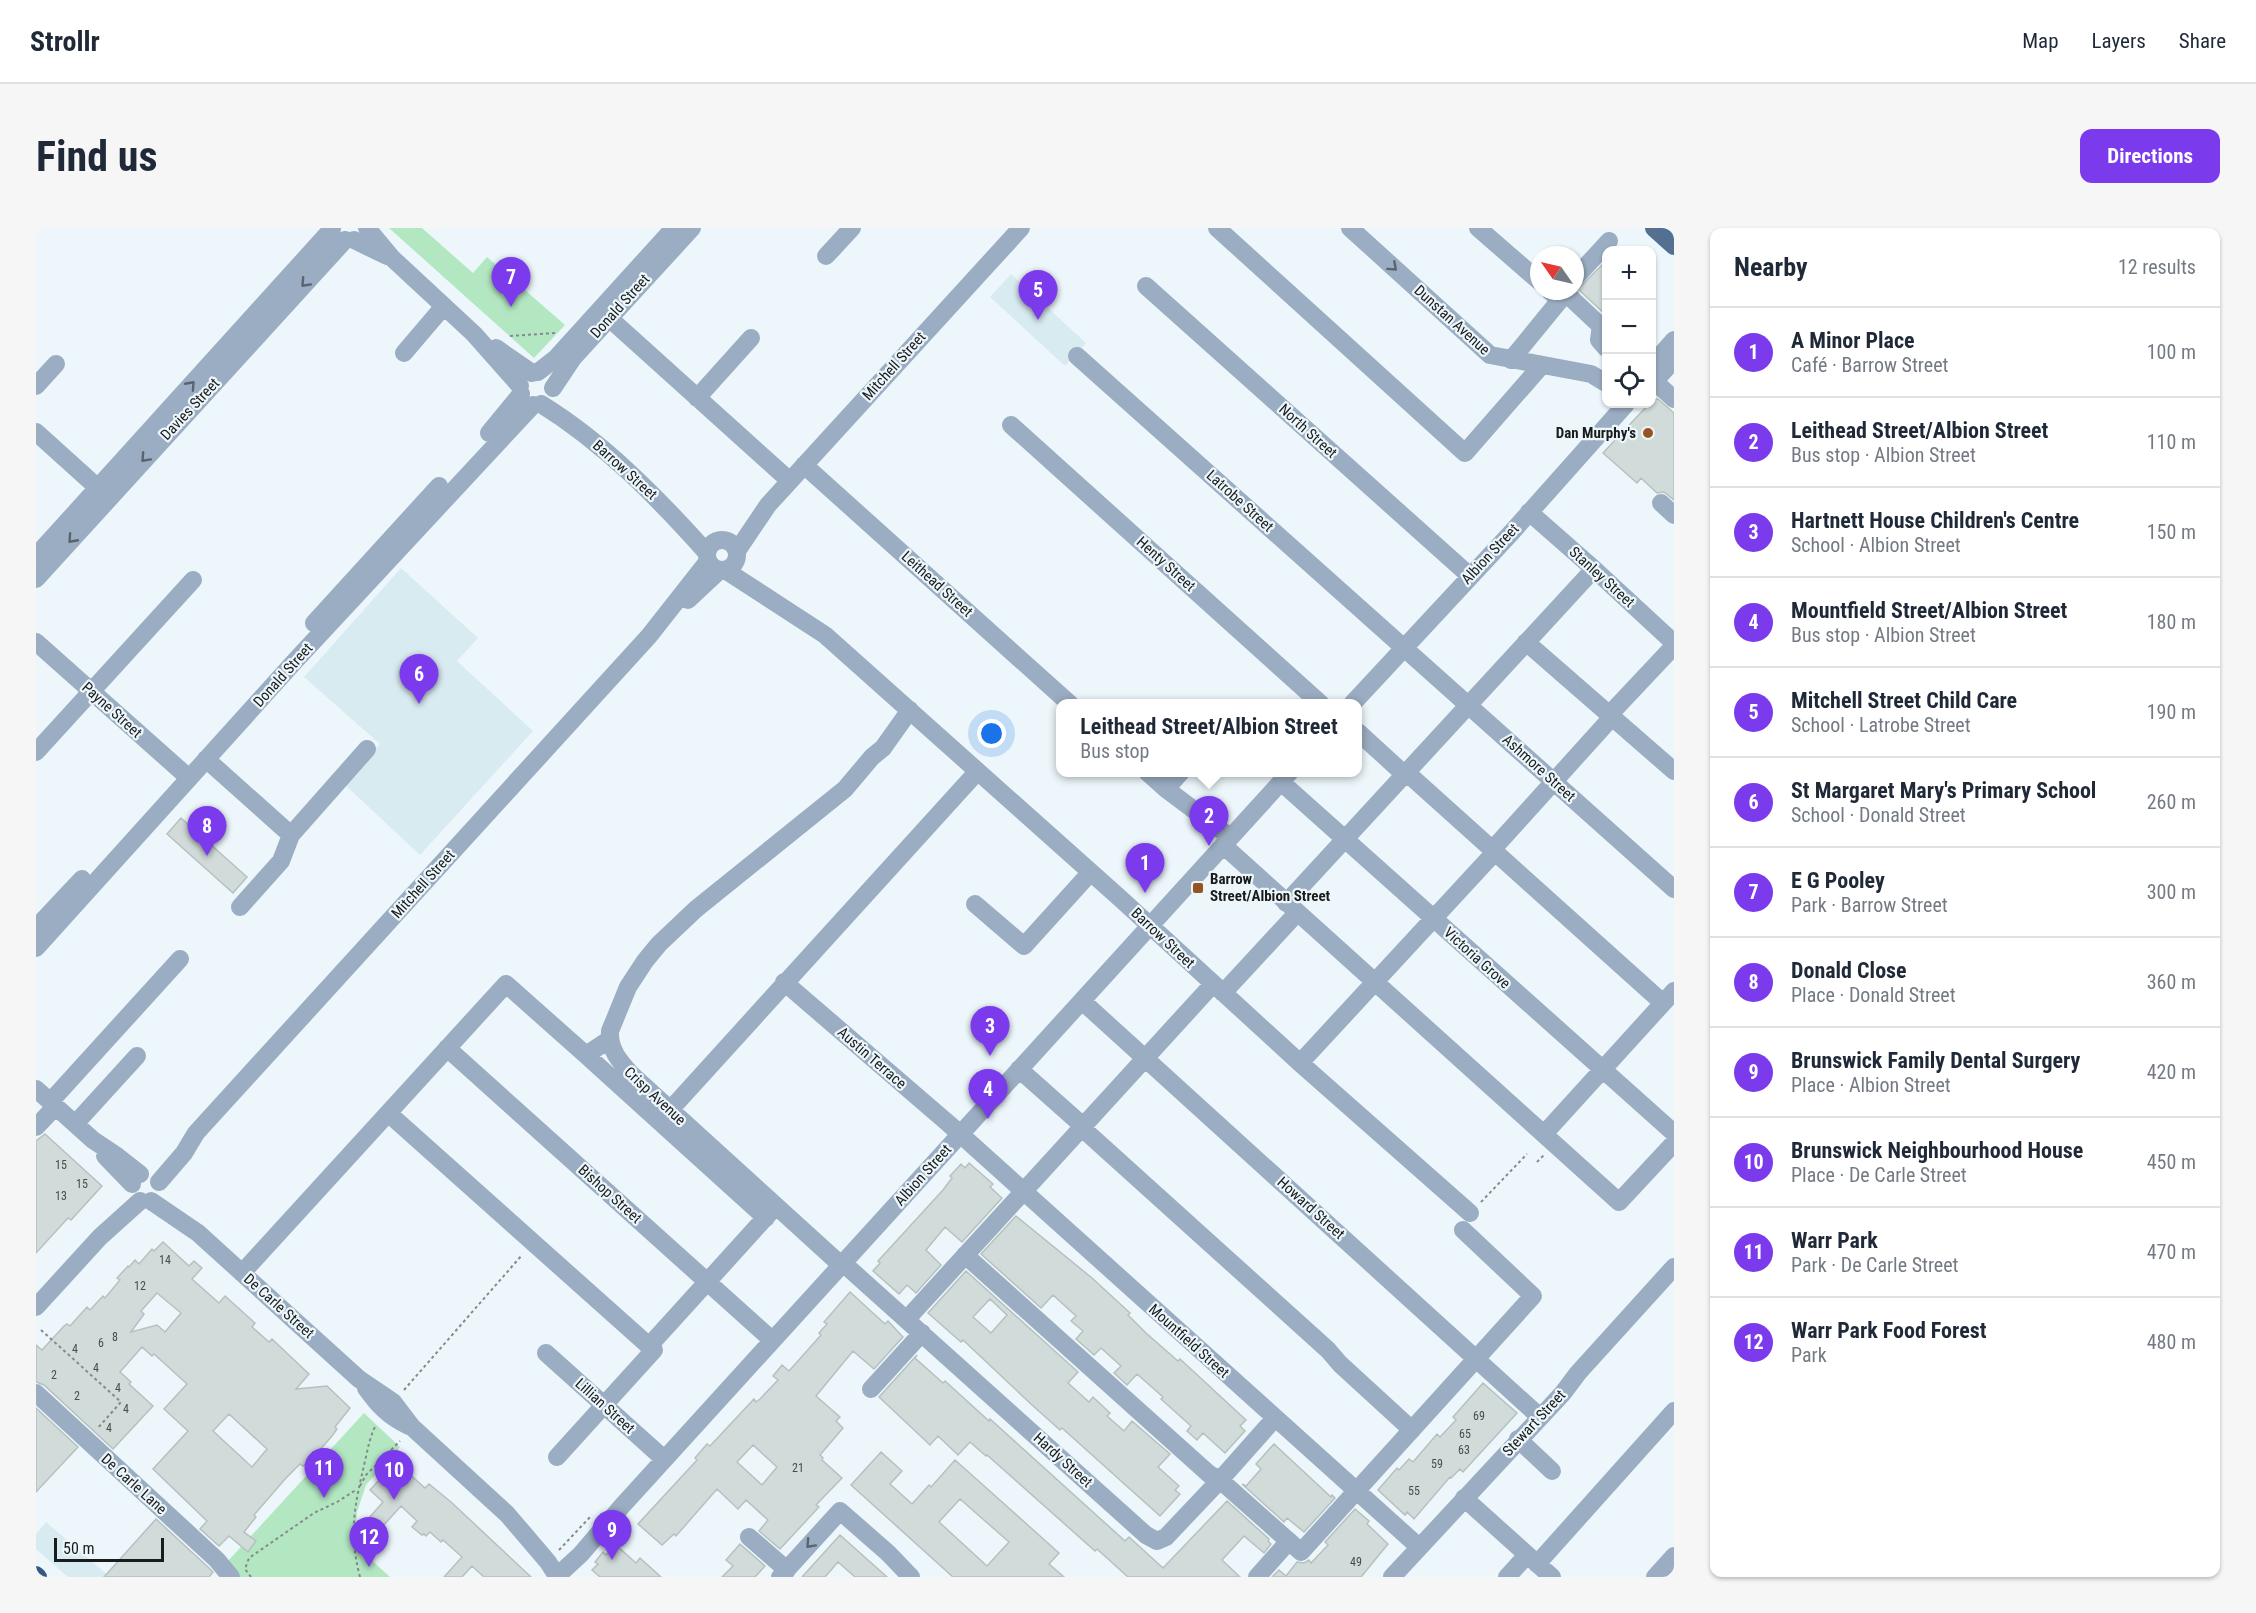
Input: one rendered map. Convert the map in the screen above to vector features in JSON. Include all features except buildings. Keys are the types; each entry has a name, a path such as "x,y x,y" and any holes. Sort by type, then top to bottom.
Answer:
{"main road":[{"path":"1654,228 1674,246"}],"street":[{"name":"Donald Street","path":"536,389 556,358 674,228"},
{"name":"Donald Street","path":"36,948 185,775 355,587 536,389 573,358 692,228"},
{"path":"826,256 852,228"},
{"name":"Mitchell Street","path":"36,1307 146,1187 178,1161 196,1133 1021,228"},
{"path":"1217,228 1465,453 1541,366"},
{"name":"Dunstan Avenue","path":"1350,228 1490,356 1594,375 1602,380"},
{"path":"1478,228 1530,273"},
{"name":"Barrow Street","path":"349,232 392,258 670,511 784,610 825,635 1144,920 1300,1063 1467,1222 1533,1296 1476,1358"},
{"name":"Davies Street","path":"36,556 99,488 349,232"},
{"name":"Davies Street","path":"36,579 349,232"},
{"path":"1584,268 1609,241"},
{"name":"North Street","path":"1146,286 1470,576"},
{"path":"1511,360 1560,300"},
{"path":"1573,300 1602,326"},
{"path":"404,353 444,306"},
{"path":"609,318 790,481"},
{"path":"697,398 751,338"},
{"path":"1656,370 1674,340"},
{"name":"Latrobe Street","path":"1077,356 1403,647"},
{"path":"1656,373 1674,360"},
{"path":"36,386 56,364"},
{"path":"1656,378 1674,399"},
{"name":"Albion Street","path":"1356,699 1622,408"},
{"name":"Henty Street","path":"1011,425 1315,699"},
{"path":"36,432 99,488"},
{"name":"Leithead Street","path":"804,465 1064,699"},
{"name":"Stanley Street","path":"1529,512 1594,569 1674,645"},
{"path":"907,1319 1145,1059 1218,989 1292,908 1345,839 1594,569"},
{"path":"36,752 193,580"},
{"name":"Donald Street","path":"36,928 185,775 206,759 355,587"},
{"name":"Payne Street","path":"36,642 185,775"},
{"path":"1526,642 1674,771"},
{"path":"1300,1063 1375,984 1674,645"},
{"name":"Ashmore Street","path":"1403,647 1674,889"},
{"path":"586,1055 610,1039 617,1013 628,987 659,944 696,909 829,803 859,774 872,757 878,741 905,706"},
{"path":"1362,735 1493,851 1669,1000 1544,1134"},
{"path":"240,907 281,861 291,835 367,749"},
{"path":"206,759 291,835"},
{"path":"670,1110 977,772"},
{"path":"1153,777 1198,811 1292,908 1619,1202 1674,1143"},
{"path":"1166,789 1177,777"},
{"name":"Albion Street","path":"561,1573 1082,1001 1144,920 1226,841 1286,777"},
{"name":"Victoria Grove","path":"1286,777 1345,839 1674,1133"},
{"path":"975,904 1024,946 1090,873"},
{"path":"36,1127 53,1104 180,960"},
{"name":"Austin Terrace","path":"784,982 959,1134"},
{"path":"242,1273 506,984 586,1055 692,1141"},
{"name":"Howard Street","path":"1082,1001 1540,1417"},
{"name":"Crisp Avenue","path":"610,1039 620,1062 670,1110 692,1141 771,1212 842,1264"},
{"name":"Bishop Street","path":"447,1048 772,1340"},
{"path":"75,1124 136,1056"},
{"path":"1019,1069 1328,1350 1340,1364 1412,1430"},
{"name":"De Carle Street","path":"36,1089 507,1514 544,1540 561,1573"},
{"path":"388,1113 654,1350 557,1457"},
{"name":"Mountfield Street","path":"959,1134 1419,1547"},
{"path":"649,1346 771,1212"},
{"path":"965,1255 1209,1474 1220,1480 1301,1552 1476,1358"},
{"name":"Hardy Street","path":"842,1264 1157,1541 1166,1537 1275,1418"},
{"name":"Stewart Street","path":"1392,1577 1540,1417 1674,1267"},
{"path":"871,1389 922,1333"},
{"name":"Lillian Street","path":"546,1353 664,1459"},
{"name":"De Carle Lane","path":"36,1393 218,1560 231,1577"},
{"path":"1506,1577 1532,1559 1674,1411"},
{"path":"1518,1439 1552,1470"},
{"path":"1464,1498 1552,1577"},
{"path":"749,1537 783,1573 840,1511 899,1573"},
{"path":"1257,1577 1289,1541"},
{"path":"1655,1577 1674,1556"}],"path":[{"path":"516,344 507,336 555,333 569,344"},
{"path":"1467,1222 1527,1154"},
{"path":"360,1577 352,1544 354,1512 357,1489 372,1432 389,1407 533,1243"},
{"path":"41,1330 121,1402 87,1440"},
{"path":"251,1577 245,1569 249,1558 314,1513 337,1503 357,1489 366,1475 412,1427"}],"shaded area":[{"path":"1011,274 1086,343 1065,366 990,297"},
{"path":"401,568 478,638 457,661 533,731 420,855 344,784 380,744 304,677"},
{"path":"46,1522 110,1577 68,1577 36,1549 36,1534"}],"green space":[{"path":"389,228 422,228 473,273 487,257 565,325 534,358"},
{"path":"364,1413 400,1447 366,1485 357,1512 355,1545 390,1577 236,1577 228,1561"}],"tram line":[{"path":"1649,228 1674,251"},
{"path":"36,1571 42,1577"}],"place":[{"name":"E G Pooley","path":"511,307"},
{"name":"Mitchell Street Child Care","path":"1038,320"},
{"name":"Dan Murphy's","path":"1648,433"},
{"name":"St Margaret Mary's Primary School","path":"419,704"},
{"name":"Leithead Street/Albion Street","path":"1209,846"},
{"name":"Donald Close","path":"207,856"},
{"name":"Barrow Street/Albion Street","path":"1198,888"},
{"name":"A Minor Place","path":"1145,893"},
{"name":"Hartnett House Children's Centre","path":"990,1056"},
{"name":"Mountfield Street/Albion Street","path":"988,1119"},
{"name":"Warr Park","path":"324,1498"},
{"name":"Brunswick Neighbourhood House","path":"394,1500"},
{"name":"Brunswick Family Dental Surgery","path":"612,1560"},
{"name":"Warr Park Food Forest","path":"369,1567"}]}
